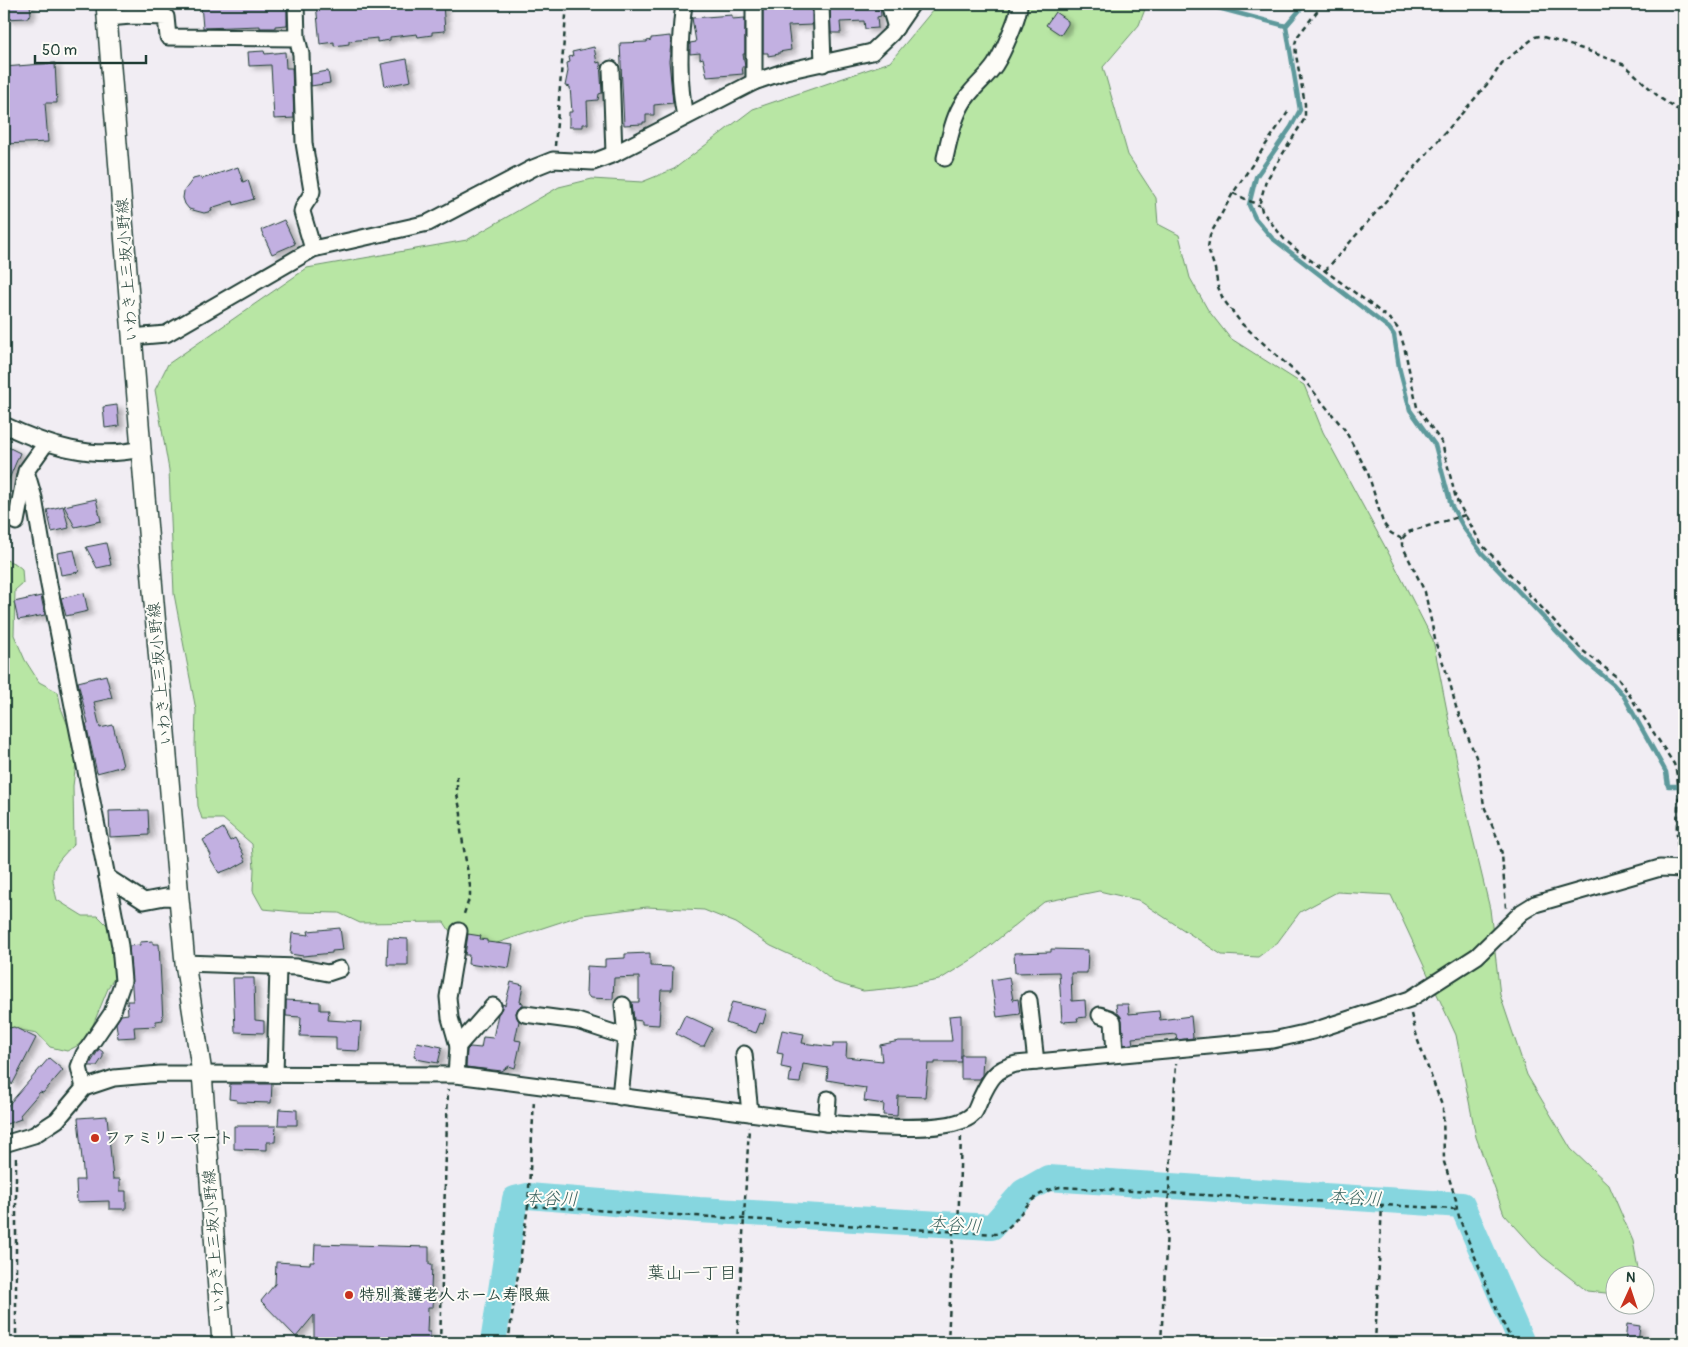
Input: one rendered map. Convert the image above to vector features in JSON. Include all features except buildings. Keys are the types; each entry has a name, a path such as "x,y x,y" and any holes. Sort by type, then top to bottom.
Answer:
{"main road":[{"name":"いわき上三坂小野線","path":"107,11 179,898 185,963 202,1073 222,1343"}],"street":[{"path":"296,4 297,38 301,54 304,143 312,191 312,195 302,207 302,212 314,249"},
{"path":"684,4 680,53 682,102 685,117"},
{"path":"754,4 754,82"},
{"path":"821,4 823,64"},
{"path":"889,4 896,28"},
{"path":"132,337 166,334 314,249 428,223 533,168 553,160 593,162 614,154 754,82 786,71 872,52 896,28 912,4"},
{"path":"945,158 955,120 961,106 969,92 995,65 1017,16 1019,4"},
{"path":"107,11 131,16 166,17 168,37 297,38"},
{"path":"611,69 614,154"},
{"path":"4,425 35,440 79,452 125,452 141,448"},
{"path":"16,522 26,471 46,443"},
{"path":"26,471 34,498 49,585 120,946 123,981 112,1013 84,1054 79,1067 84,1088"},
{"path":"10,1143 34,1135 57,1120 84,1088 114,1078 202,1073 452,1075 826,1123 912,1128 942,1125 961,1121 973,1114 988,1081 1005,1066 1293,1037 1407,1000 1477,956 1522,912 1534,904 1660,868 1682,869"},
{"path":"107,877 144,901 165,897 179,898"},
{"path":"452,1075 458,1046 450,1018 448,997 459,931"},
{"path":"185,963 297,967 328,973 340,969"},
{"path":"275,1074 278,967"},
{"path":"1029,1000 1036,1062"},
{"path":"620,1097 626,1038 623,1004"},
{"path":"458,1046 493,1006"},
{"path":"525,1014 577,1021 626,1038"},
{"path":"1100,1015 1109,1018 1112,1022 1115,1054"},
{"path":"744,1054 750,1113"},
{"path":"826,1123 828,1099"}],"path":[{"path":"553,160 567,4"},
{"path":"1260,206 1266,181 1305,118 1305,104 1295,44 1301,32 1324,4"},
{"path":"1325,271 1490,81 1502,63 1535,37 1540,36 1586,50 1625,65 1660,98 1684,114"},
{"path":"1288,112 1216,221 1208,244 1218,287 1223,299 1242,324 1304,380 1345,430 1368,473 1383,523 1391,534 1402,539"},
{"path":"1233,193 1260,206 1284,239 1392,321 1398,330 1404,346 1417,407 1442,443 1453,490 1482,545 1584,651 1617,678 1674,764 1680,790 1677,826 1682,869"},
{"path":"1465,515 1408,532 1402,539 1402,546 1424,592 1436,644 1449,679 1456,707 1479,768 1484,806 1502,854 1507,915 1511,923"},
{"path":"457,776 461,831 470,886 470,896 465,906 459,931"},
{"path":"1407,1000 1418,1041 1443,1108 1444,1162 1457,1209 1497,1311 1513,1343"},
{"path":"1161,1343 1177,1049"},
{"path":"440,1343 452,1075"},
{"path":"508,1343 528,1204 535,1086"},
{"path":"737,1343 750,1113"},
{"path":"958,1231 961,1121"},
{"path":"10,1143 16,1343"},
{"path":"528,1204 995,1234 1007,1230 1035,1198 1048,1191 1060,1188 1169,1192 1457,1209"},
{"path":"1375,1343 1382,1205"},
{"path":"948,1343 953,1232"}],"green space":[{"path":"938,4 1147,4 1139,25 1103,67 1128,155 1156,198 1158,224 1179,235 1190,278 1208,310 1230,338 1304,385 1323,432 1433,640 1469,822 1490,909 1500,995 1527,1075 1571,1149 1609,1185 1633,1241 1637,1264 1606,1264 1606,1293 1587,1291 1542,1256 1504,1214 1476,1137 1456,1035 1391,895 1337,892 1300,912 1277,943 1258,957 1222,955 1138,900 1099,891 1044,902 976,957 939,980 895,988 863,991 834,982 814,966 771,946 736,923 704,910 647,907 582,915 497,943 479,946 461,941 451,933 444,922 360,923 339,913 263,909 253,891 252,844 223,819 202,819 198,806 195,746 196,710 174,594 169,470 155,390 168,364 307,268 467,240 559,187 592,179 642,182 674,169 753,109 890,62"},
{"path":"4,559 22,569 23,583 15,590 14,635 25,660 39,682 58,692 61,708 77,755 73,786 74,844 54,869 53,881 57,900 83,916 98,916 108,926 113,949 115,977 109,986 88,1037 67,1051 50,1047 37,1033 4,1027"}],"waterway":[{"path":"1203,4 1286,26"},
{"path":"1305,4 1286,26 1300,110 1291,127 1256,177 1249,205 1255,218 1272,238 1389,328 1394,335 1399,367 1410,410 1435,445 1451,505 1465,530 1482,553 1583,659 1623,695 1666,772 1668,786 1684,786"},
{"name":"本谷川","path":"493,1343 515,1199 528,1196 699,1210 992,1227 1023,1192 1048,1178 1462,1205 1522,1343"}],"place":[{"name":"ファミリーマート","path":"95,1138"},
{"name":"特別養護老人ホーム寿限無","path":"349,1295"}],"district":[{"name":"葉山一丁目","path":"692,1273"}]}
